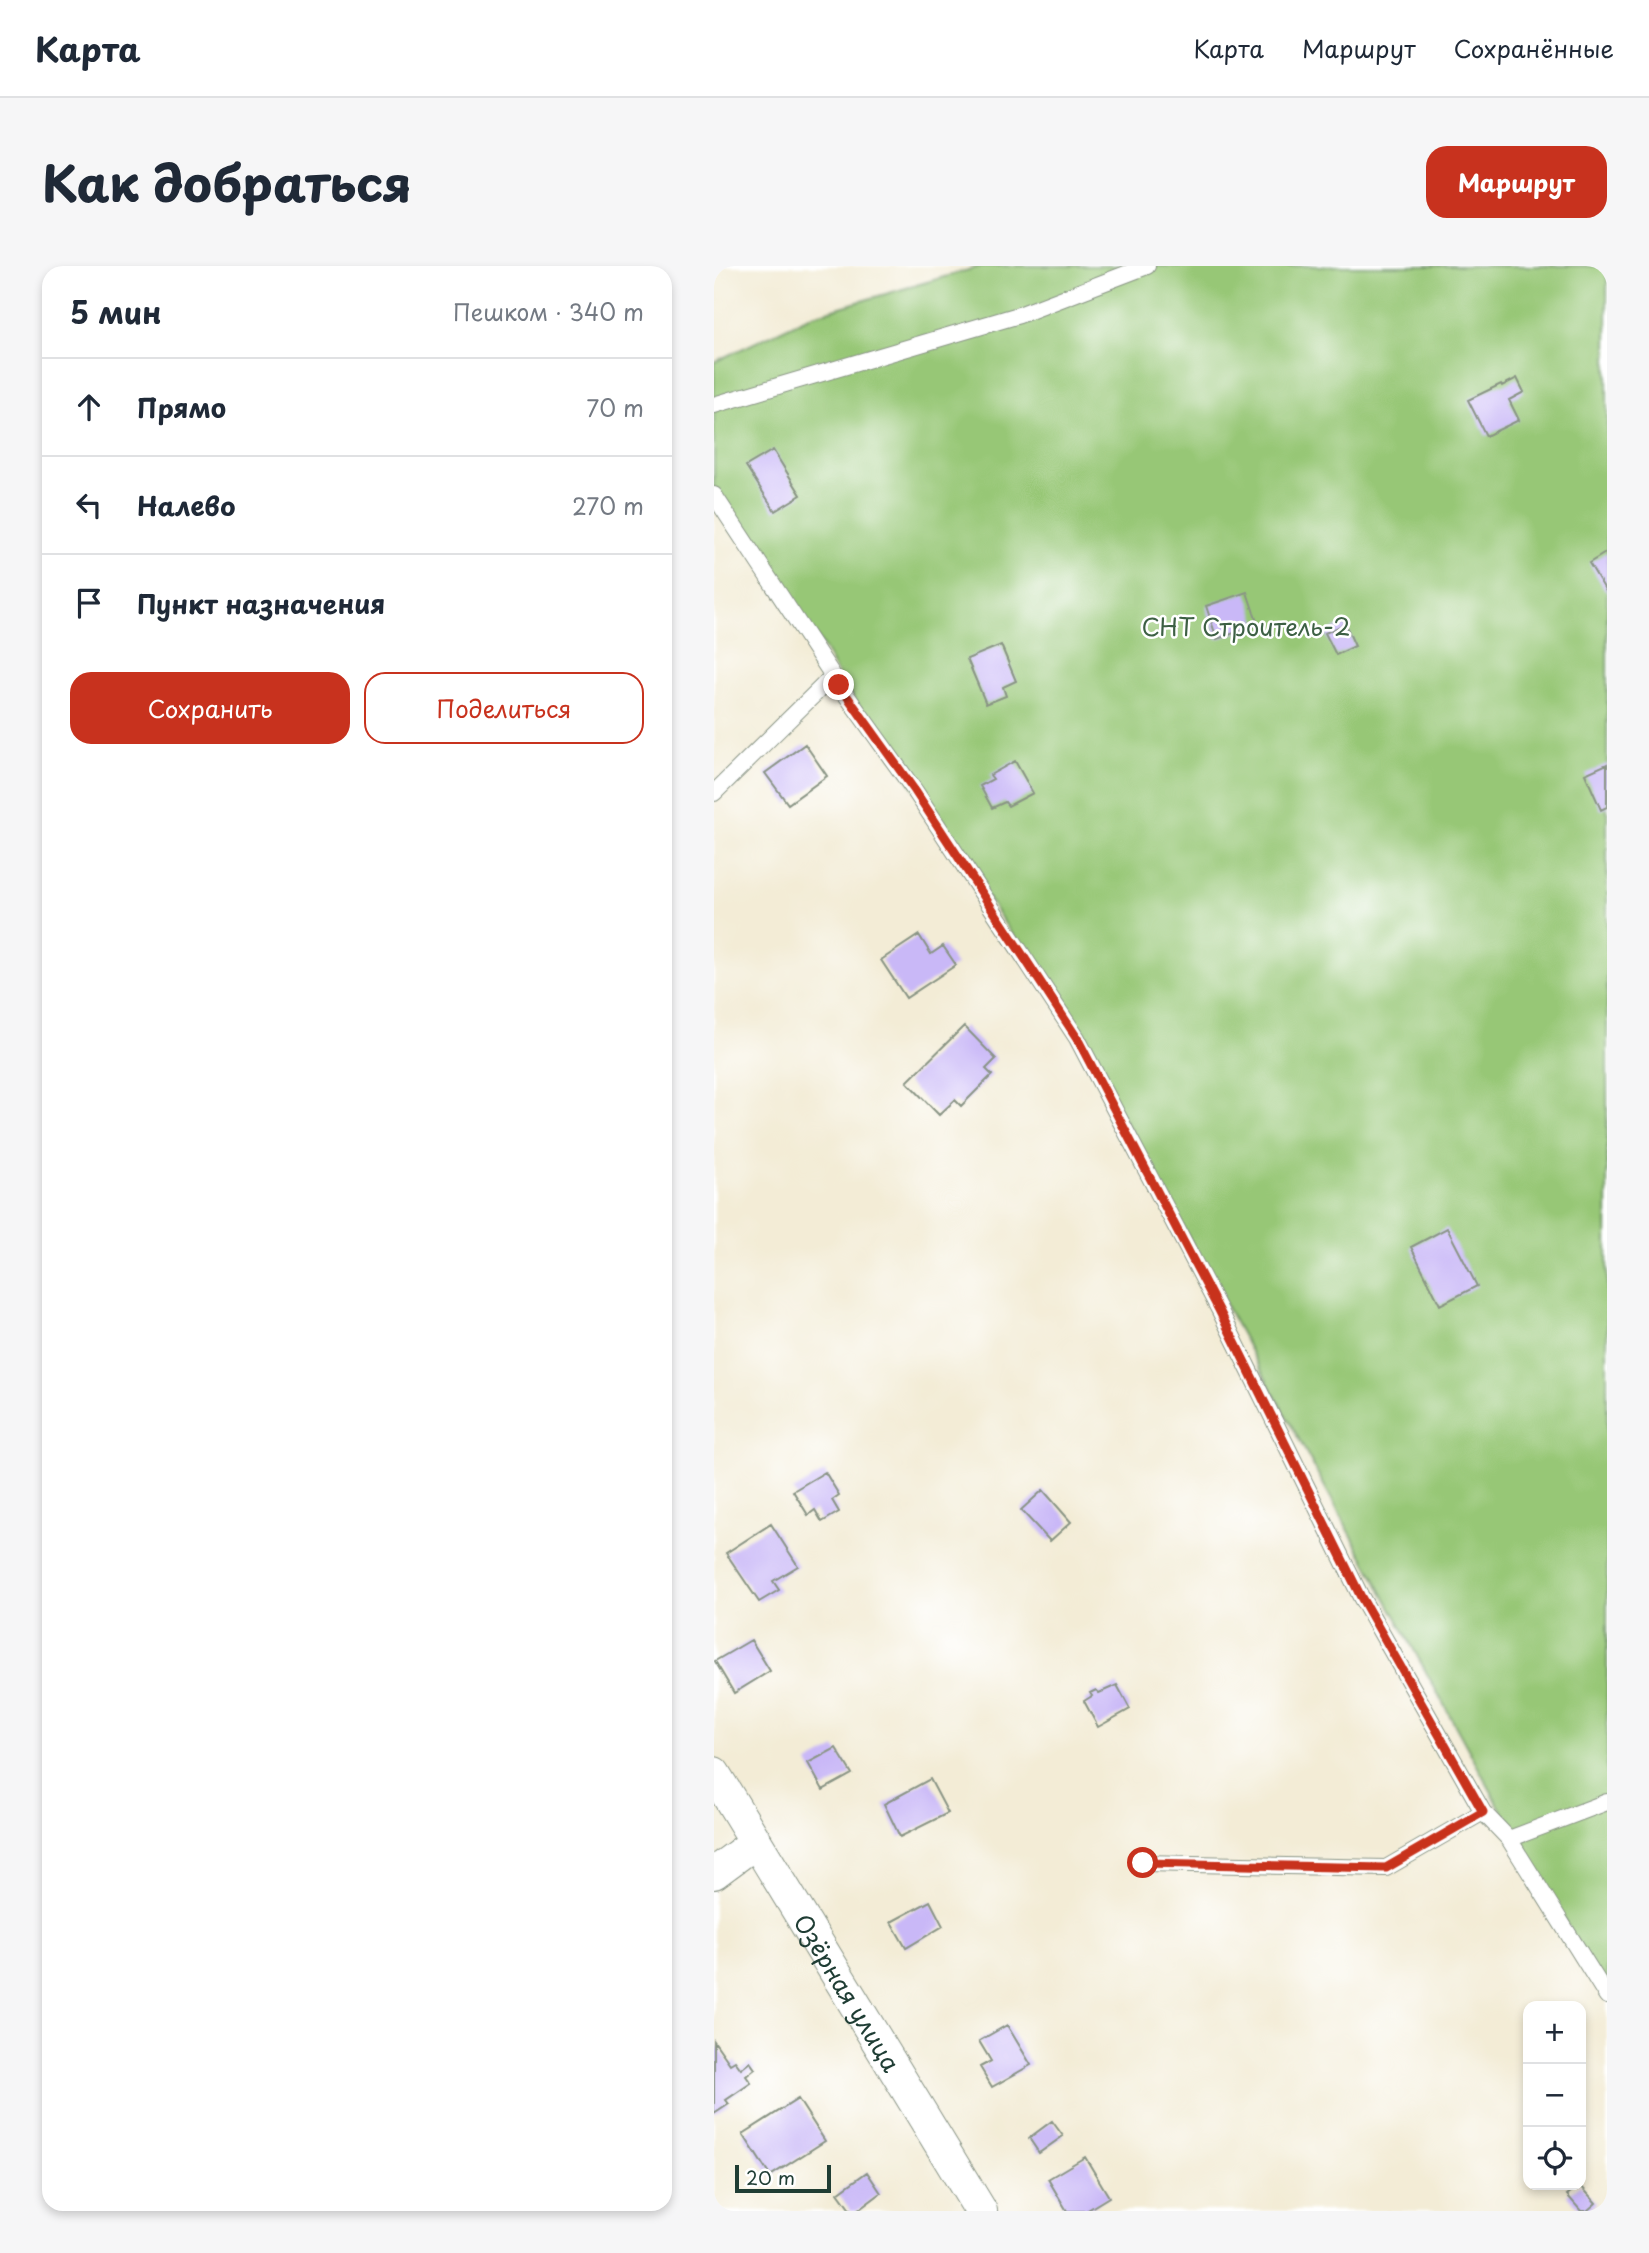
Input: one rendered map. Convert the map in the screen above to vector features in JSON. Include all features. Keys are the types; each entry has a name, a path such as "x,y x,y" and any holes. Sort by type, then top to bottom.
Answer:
{"street":[{"name":"Озёрная улица","path":"714,1773 981,2211"},
{"path":"714,1873 756,1842"}],"lane":[{"path":"714,405 1019,314 1147,266"},
{"path":"714,495 833,676 915,791 1077,1038 1225,1322 1361,1597 1483,1812 1509,1839 1607,1996"},
{"path":"714,793 833,676"},
{"path":"1509,1839 1607,1802"},
{"path":"1143,1863 1386,1868 1483,1812"}],"green space":[{"name":"СНТ Строитель-2","path":"982,266 1607,266 1607,1994 1514,1833 1072,1024 838,675 822,645 714,488 714,362 813,315"}],"building":[{"path":"1517,378 1524,392 1509,400 1519,420 1486,436 1468,400"},
{"path":"773,450 801,495 775,511 746,466"},
{"path":"1607,552 1607,593 1589,563"},
{"path":"1247,592 1258,625 1217,639 1206,606"},
{"path":"1345,624 1355,646 1336,655 1325,633"},
{"path":"1001,645 1016,681 1003,687 1006,696 986,704 967,659"},
{"path":"805,744 827,776 788,804 765,773"},
{"path":"1015,761 1033,793 1008,806 1005,802 992,808 980,786 993,779 990,775"},
{"path":"1607,764 1607,807 1601,810 1585,774"},
{"path":"919,935 931,954 943,946 956,965 906,998 881,960"},
{"path":"964,1026 996,1059 986,1069 992,1075 961,1106 955,1100 939,1115 907,1082"},
{"path":"1447,1228 1477,1286 1440,1305 1411,1247"},
{"path":"825,1472 839,1495 832,1500 839,1512 822,1522 815,1510 808,1515 793,1491"},
{"path":"1043,1490 1071,1522 1050,1541 1021,1510"},
{"path":"771,1524 798,1566 773,1581 779,1590 759,1602 726,1553"},
{"path":"751,1640 770,1671 734,1693 715,1661"},
{"path":"1117,1685 1130,1709 1098,1727 1084,1701 1096,1690 1099,1693"},
{"path":"836,1748 852,1774 823,1790 808,1763"},
{"path":"930,1779 948,1813 900,1837 884,1804"},
{"path":"930,1901 943,1926 906,1948 891,1922"},
{"path":"1007,2025 1031,2065 992,2087 980,2067 991,2061 979,2041"},
{"path":"714,2041 730,2064 735,2061 741,2069 750,2062 755,2069 746,2076 751,2083 726,2100 729,2104 714,2114"},
{"path":"798,2099 825,2141 770,2176 743,2134"},
{"path":"1052,2121 1063,2136 1039,2153 1029,2138"},
{"path":"1085,2157 1109,2197 1086,2211 1067,2211 1048,2179"},
{"path":"867,2172 881,2193 857,2211 851,2211 838,2193"},
{"path":"1574,2190 1584,2190 1596,2203 1587,2211 1581,2211 1567,2195"}],"route":[{"path":"839,685 915,791 1077,1038 1219,1310 1361,1597 1483,1812 1386,1868 1143,1863"}]}
